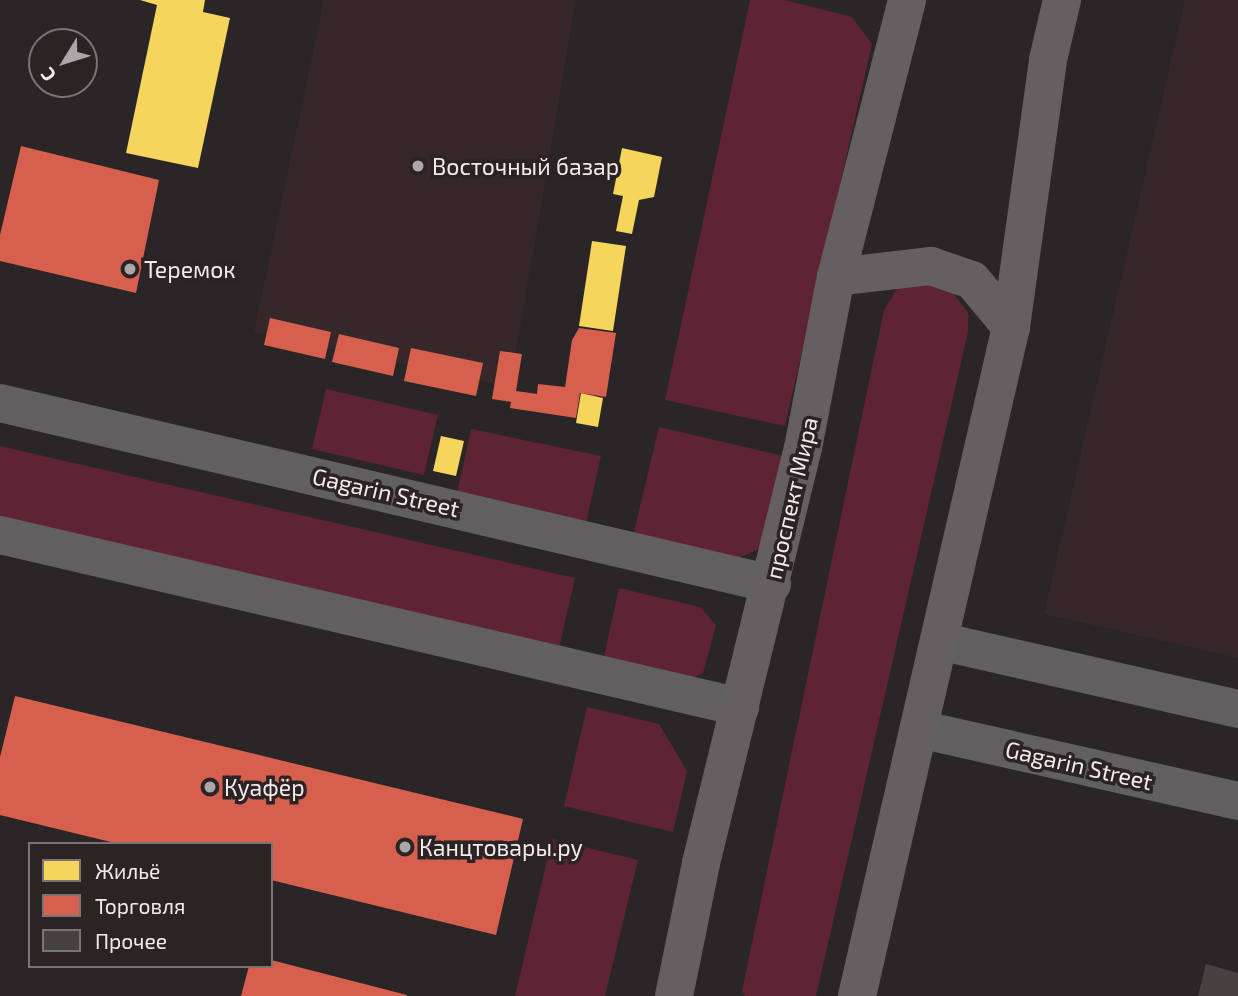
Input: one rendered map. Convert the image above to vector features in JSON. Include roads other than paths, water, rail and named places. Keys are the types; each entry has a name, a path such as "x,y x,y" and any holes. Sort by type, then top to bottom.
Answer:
{"main road":[{"name":"проспект Мира","path":"674,996 740,707 772,584 836,277 907,0"},
{"path":"857,996 1011,327 1048,60 1062,0"},
{"path":"836,277 931,266 972,280 1011,327"}],"street":[{"name":"Gagarin Street","path":"0,402 772,584"},
{"path":"0,535 740,707"},
{"path":"939,641 1238,709"},
{"name":"Gagarin Street","path":"919,729 1238,801"}],"place":[{"name":"Восточный базар","path":"418,166"},
{"name":"Теремок","path":"130,269"},
{"name":"Куафёр","path":"210,787"},
{"name":"Канцтовары.ру","path":"405,847"}]}
